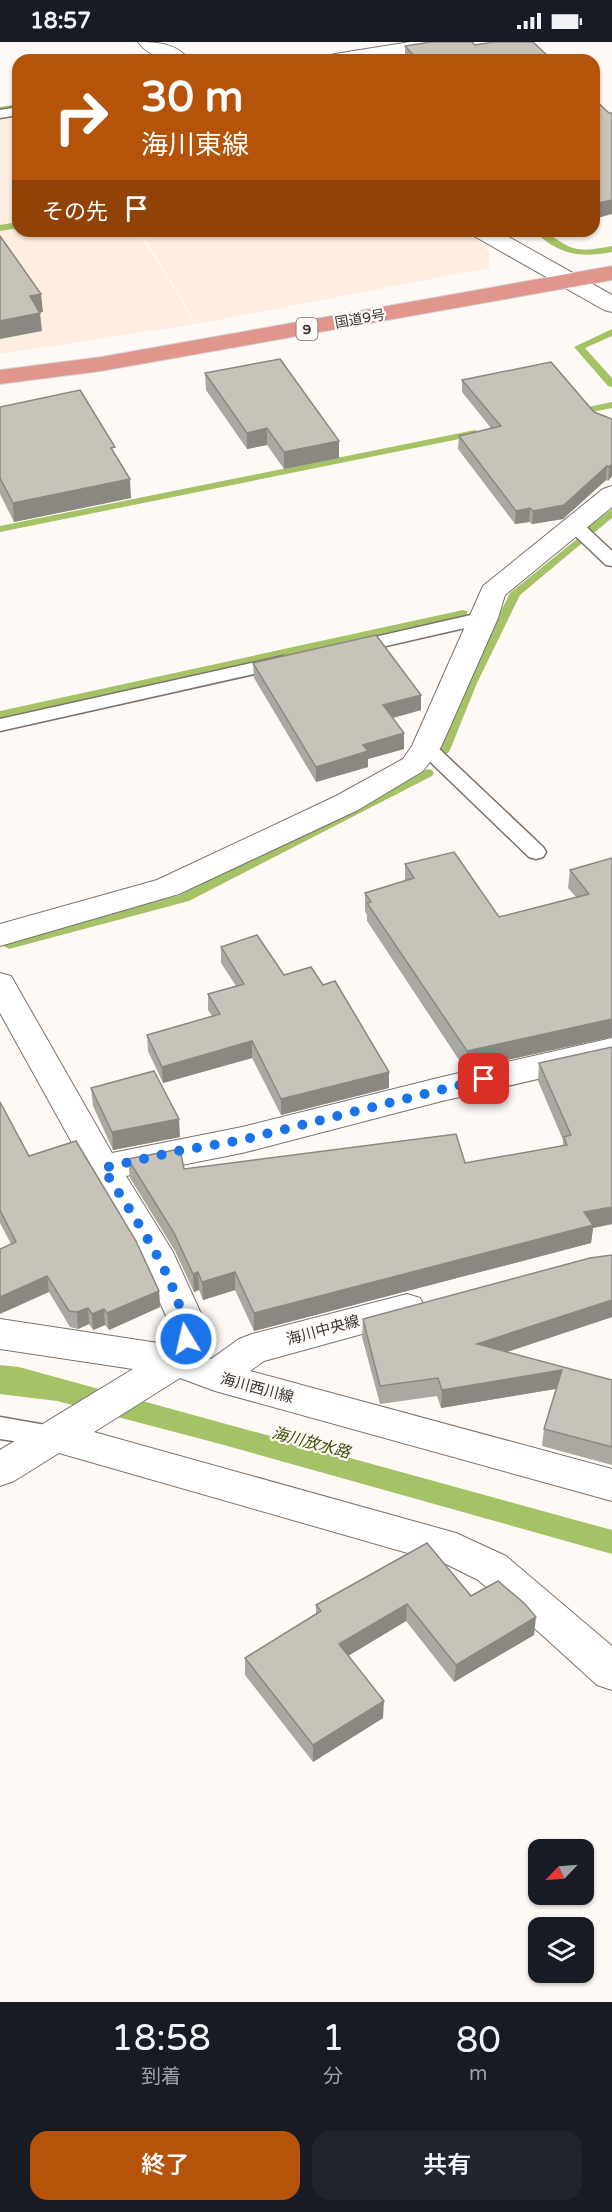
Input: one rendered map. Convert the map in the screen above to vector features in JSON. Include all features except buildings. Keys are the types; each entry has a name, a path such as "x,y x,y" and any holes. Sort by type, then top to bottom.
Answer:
{"highway":[{"name":"国道9号","path":"0,377 101,364 612,273"}],"street":[{"path":"148,42 169,54"},
{"path":"372,54 447,42"},
{"path":"493,237 612,305"},
{"path":"0,934 168,887 347,803 413,765 426,747 484,618 493,592 612,494"},
{"path":"0,984 103,1168 155,1252 185,1318 186,1339 177,1361 0,1470"},
{"path":"103,1168 178,1151 242,1140 442,1089 612,1050"},
{"name":"海川中央線","path":"215,1376 252,1349 437,1300"},
{"name":"海川西川線","path":"0,1334 177,1361 215,1376 612,1485"},
{"path":"62,1431 456,1550 492,1568 556,1621 612,1672"}],"lane":[{"path":"574,525 612,561"},
{"path":"334,651 484,618"},
{"path":"0,724 300,659"},
{"path":"426,747 536,852"},
{"path":"0,1428 62,1431"}],"shaded area":[{"path":"7,115 12,122 12,237 142,237 196,324 0,354 0,116"},
{"path":"144,237 475,237 490,253 489,268 197,324"},
{"path":"0,1365 19,1367 612,1530 612,1554 224,1445 57,1401 0,1394"}],"waterway":[{"path":"0,110 12,108"},
{"path":"0,228 12,226"},
{"path":"548,237 580,253 612,249"},
{"path":"612,332 579,347 612,384"},
{"path":"573,413 612,405"},
{"path":"0,529 475,433"},
{"path":"591,530 612,512"},
{"path":"444,750 471,683 516,593 577,542"},
{"path":"0,715 463,613"},
{"path":"9,945 184,898 428,773"}],"route":[{"path":"186,1339 185,1318 155,1252 103,1168 178,1151 242,1140 484,1079"}],"water label":[{"name":"海川放水路","path":"311,1443"}]}
